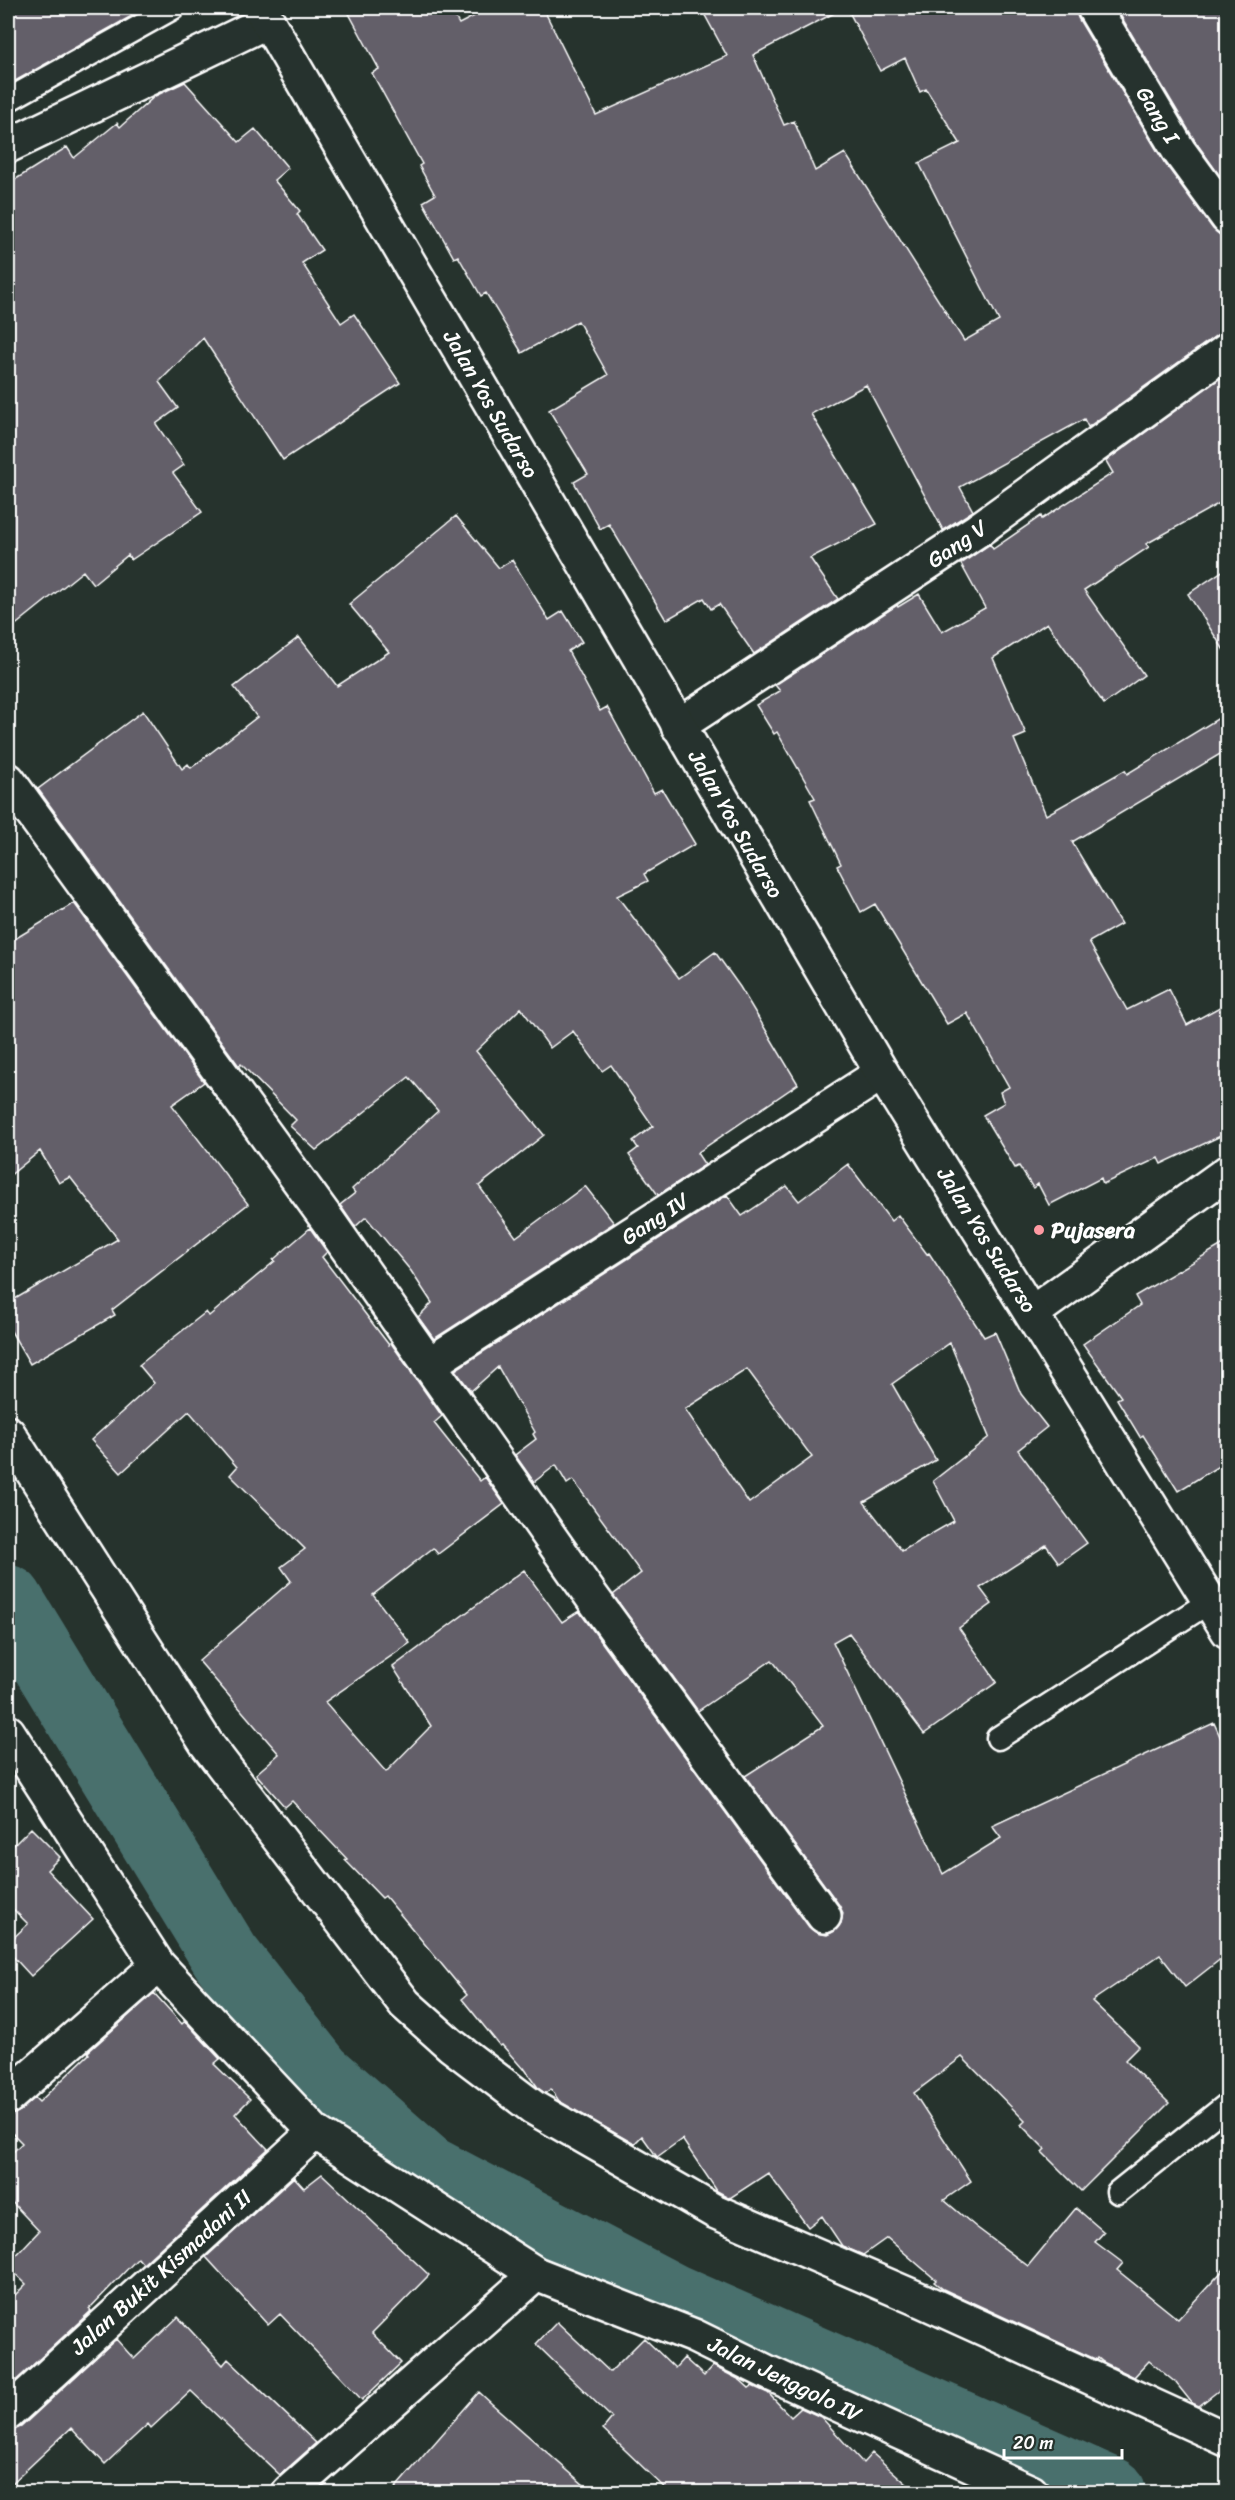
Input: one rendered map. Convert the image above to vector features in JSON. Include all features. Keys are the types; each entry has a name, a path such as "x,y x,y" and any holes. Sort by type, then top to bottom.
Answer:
{"street":[{"name":"Gang I","path":"1094,8 1179,150 1227,218"},
{"path":"8,146 264,14"},
{"name":"Jalan Yos Sudarso","path":"264,14 882,1073 1227,1631"},
{"name":"Gang V","path":"678,726 978,530 1227,350"},
{"path":"8,780 329,1222 592,1597 824,1916"},
{"name":"Gang IV","path":"429,1365 882,1073"},
{"path":"1032,1313 1227,1172"},
{"path":"8,1433 206,1743 405,2004 451,2045 534,2108 714,2211 923,2301 1227,2440"},
{"name":"Jalan Jenggolo IV","path":"12,1748 158,1965 315,2132 536,2274 694,2336 821,2398 1031,2493"},
{"path":"8,2097 158,1965"},
{"name":"Jalan Bukit Kismadani II","path":"8,2413 315,2132"},
{"path":"289,2493 536,2274"}],"lane":[{"path":"8,100 173,8"},
{"path":"998,1738 1209,1602"},
{"path":"1118,2192 1227,2104"}],"building":[{"path":"8,8 146,8 8,85"},
{"path":"346,8 450,8 459,24 490,8 543,8 596,115 727,56 701,8 844,8 753,55 784,125 794,121 815,171 845,153 964,341 999,321 919,163 960,143 926,89 920,92 905,58 880,71 847,8 1075,8 1078,18 1164,162 1213,229 1220,235 1227,236 1227,331 1217,335 1088,427 1084,419 960,487 973,511 943,530 866,385 811,414 877,524 810,558 838,599 754,654 719,604 711,609 704,598 666,620 609,524 600,529 574,482 588,474 549,410 608,375 578,321 522,353 486,293 481,296 458,256 454,258 423,202 435,195 419,166 422,164 372,73 379,69"},
{"path":"1116,8 1227,8 1227,186 1195,141"},
{"path":"185,82 239,142 255,129 288,168 274,180 300,211 297,214 322,250 302,263 341,323 354,314 400,383 283,460 203,338 159,382 178,408 156,424 184,465 173,473 202,512 131,560 128,555 93,584 83,571 8,631 8,184 67,147 74,158 117,123 120,127 155,96"},
{"path":"1227,373 1227,499 1146,544 1149,547 1084,590 1144,675 1104,704 1047,623 993,658 1026,734 1014,739 1046,815 1125,770 1127,774 1227,713 1227,750 1072,842 1121,924 1089,942 1127,1010 1169,989 1187,1025 1227,1003 1227,1133 1161,1164 1158,1158 1103,1184 1101,1178 1049,1205 1038,1184 1033,1188 1019,1166 1015,1168 983,1115 1004,1103 1000,1092 1009,1087 967,1013 947,1024 875,904 861,912 837,866 841,864 810,800 815,798 777,732 774,734 756,705 780,691 775,685 897,605 898,607 919,594 942,632 985,608 961,564 990,544 993,549 1041,516 1042,519 1113,473 1106,461"},
{"path":"456,516 499,568 512,560 549,620 563,611 582,642 568,651 600,711 607,707 654,793 662,789 695,844 644,874 648,881 617,896 679,978 715,952 740,987 798,1084 697,1153 705,1165 658,1195 629,1155 638,1148 633,1141 653,1126 611,1065 602,1071 573,1031 550,1048 521,1008 476,1051 544,1135 479,1186 516,1237 585,1186 614,1223 434,1339 418,1317 432,1303 411,1271 366,1217 355,1227 340,1205 355,1193 352,1189 438,1111 409,1077 316,1150 290,1126 296,1120 241,1064 239,1066 38,789 143,711 182,769 188,764 191,768 257,717 234,687 299,637 337,686 389,652 349,604"},
{"path":"1227,568 1227,655 1188,594"},
{"path":"74,903 204,1082 172,1105 248,1204 112,1310 115,1315 30,1364 8,1326 8,1303 118,1239 70,1177 59,1183 40,1151 8,1177 8,943"},
{"path":"848,1164 891,1221 898,1215 927,1254 929,1253 984,1337 995,1332 1021,1394 1047,1427 1018,1450 1087,1543 1059,1563 1046,1545 980,1588 992,1604 959,1628 997,1682 924,1734 849,1633 833,1642 943,1874 1001,1838 992,1826 1214,1723 1227,1752 1227,1954 1185,1987 1160,1955 1092,2001 1139,2046 1125,2060 1169,2103 1081,2191 1042,2152 1045,2149 1021,2125 1025,2121 962,2057 914,2093 971,2181 944,2200 1028,2266 1076,2208 1104,2232 1095,2242 1123,2263 1117,2270 1178,2319 1227,2266 1227,2384 1199,2406 1192,2403 1176,2383 1149,2361 1134,2377 1098,2358 1097,2360 943,2289 934,2282 936,2280 887,2238 863,2255 842,2246 822,2216 808,2227 768,2173 730,2198 717,2191 682,2139 657,2157 642,2136 634,2144 559,2101 551,2089 545,2093 539,2089 524,2068 502,2045 500,2046 462,1999 467,1995 385,1896 382,1898 292,1801 285,1807 256,1774 279,1754 199,1661 291,1581 281,1567 305,1549 230,1475 237,1467 189,1411 121,1473 91,1440 154,1383 139,1365 206,1312 209,1316 275,1261 273,1260 310,1228 327,1252 322,1257 389,1345 391,1343 442,1416 434,1423 480,1481 485,1477 504,1504 438,1554 433,1548 373,1595 410,1643 325,1702 386,1772 431,1726 393,1667 524,1570 562,1622 579,1611 809,1927 817,1933 827,1935 835,1931 841,1923 843,1913 839,1905 745,1776 823,1726 772,1660 698,1711 613,1595 641,1573 573,1480 567,1484 556,1465 534,1482 515,1455 536,1439 533,1434 535,1432 498,1367 471,1391 455,1370 727,1195 742,1216 787,1186 799,1201","holes":["950,1343 989,1437 933,1481 954,1521 902,1551 864,1502 936,1460 892,1384","747,1369 812,1457 749,1503 685,1409"]},
{"path":"1227,1242 1227,1461 1178,1491 1143,1435 1140,1437 1117,1399 1121,1397 1083,1344 1140,1305 1135,1296"},
{"path":"31,1828 60,1857 47,1870 93,1919 31,1976 8,1951 8,1943 28,1924 8,1904 8,1851"},
{"path":"154,1993 182,2024 185,2021 220,2059 214,2064 250,2099 235,2114 268,2149 143,2264 138,2258 89,2309 91,2311 8,2388 8,2302 26,2284 8,2267 8,2264 39,2231 8,2198 8,2157 22,2143 8,2129 8,2115 20,2111 35,2098 39,2102 89,2054 88,2052"},
{"path":"322,2174 429,2275 372,2333 401,2363 362,2400 280,2314 268,2325 206,2257 294,2177 304,2188"},
{"path":"178,2317 223,2365 228,2359 316,2443 280,2475 191,2391 151,2428 148,2424 105,2464 71,2428 8,2487 8,2431 21,2427 116,2339 134,2359"},
{"path":"557,2322 610,2372 644,2338 675,2368 684,2358 704,2376 713,2366 740,2380 749,2388 752,2386 768,2393 791,2417 801,2408 821,2417 863,2463 872,2453 917,2493 670,2493 603,2429 612,2418 536,2344"},
{"path":"479,2392 492,2404 593,2493 391,2493"}],"waterway":[{"path":"8,1600 226,1957 318,2074 427,2170 671,2298 1111,2492"}],"place":[{"name":"Pujasera","path":"1039,1230"}]}
